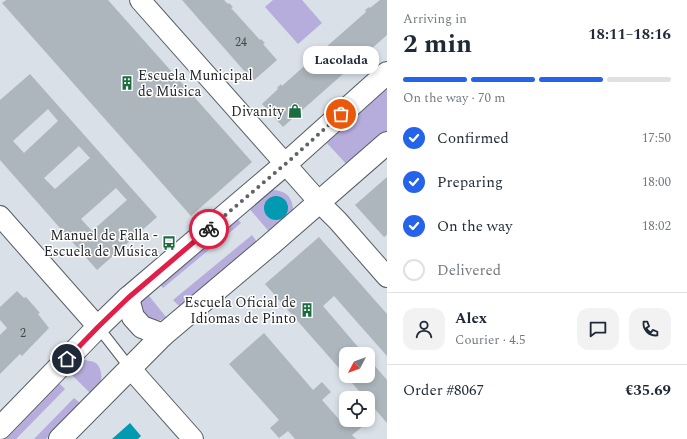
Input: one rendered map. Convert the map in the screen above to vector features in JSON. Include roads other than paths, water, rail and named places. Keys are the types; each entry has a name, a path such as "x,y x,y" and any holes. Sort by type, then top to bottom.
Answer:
{"street":[{"path":"140,0 387,277"},
{"path":"0,428 128,298 285,164 387,73"},
{"path":"60,439 163,335 387,143"},
{"path":"0,216 98,327"},
{"path":"128,298 133,317 142,327 163,335"},
{"path":"130,368 193,439"}],"lane":[{"path":"98,327 130,368"}],"water":[{"path":"276,196 285,199 288,208 285,217 276,220 267,217 264,208 267,199"},
{"path":"130,423 141,436 138,439 112,439"}],"place":[{"name":"Escuela Municipal de Música","path":"127,83"},
{"name":"Divanity","path":"295,111"},
{"name":"Lacolada","path":"341,114"},
{"name":"Manuel de Falla - Escuela de Música","path":"169,243"},
{"name":"Escuela Oficial de Idiomas de Pinto","path":"307,310"}]}
